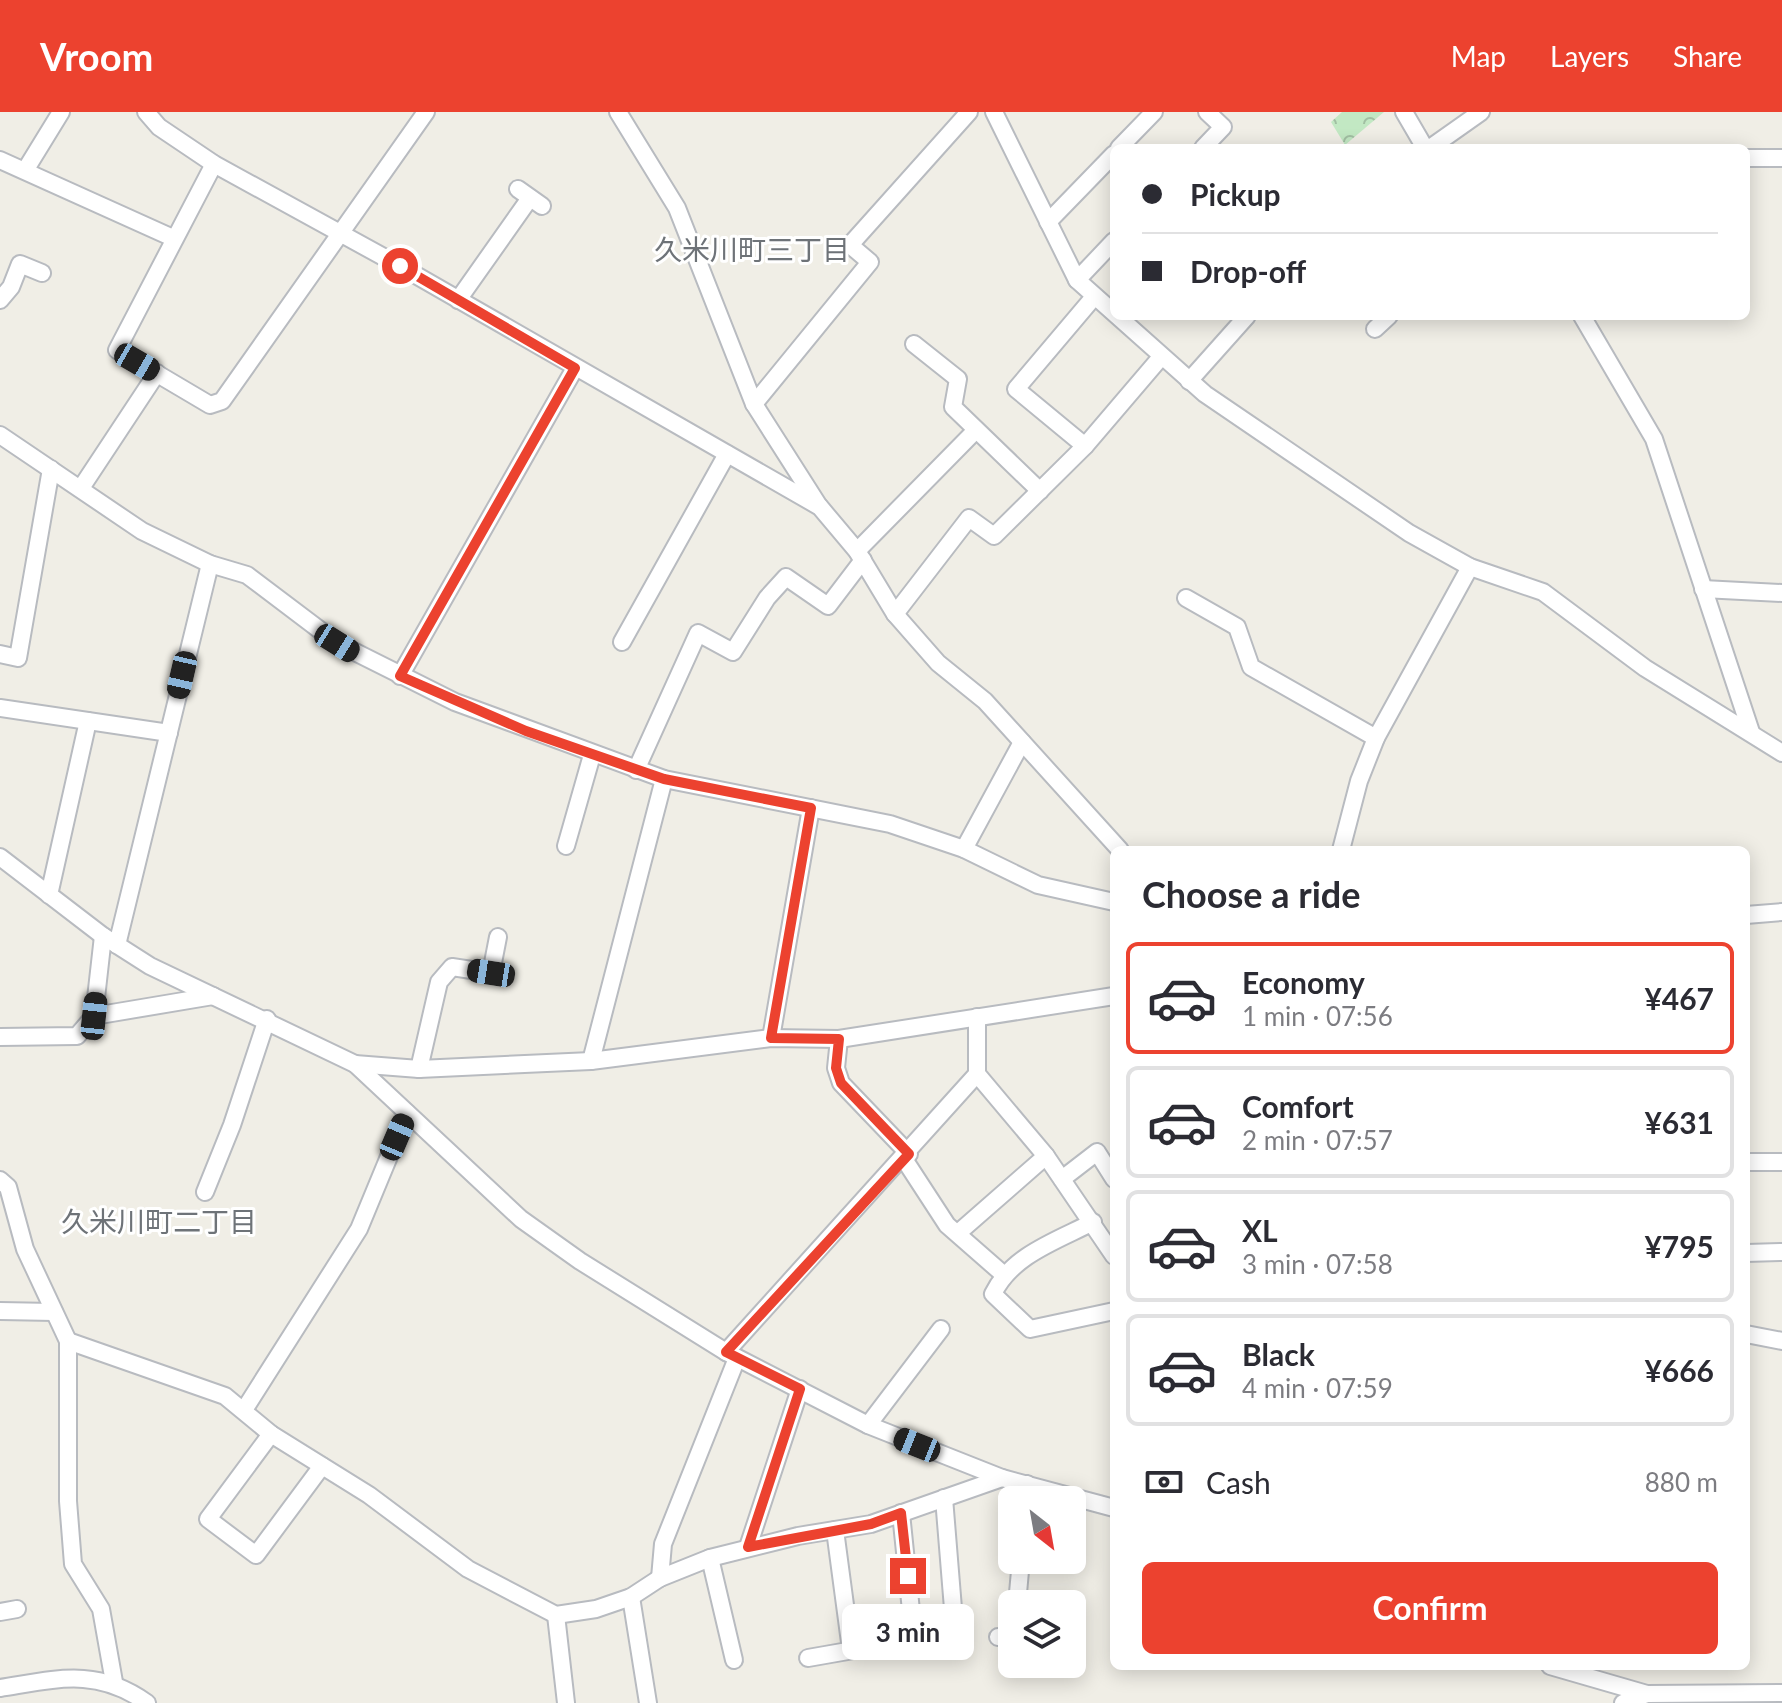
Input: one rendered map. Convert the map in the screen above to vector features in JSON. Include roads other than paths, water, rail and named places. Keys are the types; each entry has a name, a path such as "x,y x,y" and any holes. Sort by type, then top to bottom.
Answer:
{"street":[{"path":"26,169 61,112"},
{"path":"146,112 159,127 214,164 820,507"},
{"path":"214,164 117,350 210,405 222,401 426,112"},
{"path":"618,112 677,208 754,404 820,507 860,556 895,614 938,663 985,701 1115,846"},
{"path":"754,404 870,262 850,245 969,112"},
{"path":"994,112 1077,280 1110,313"},
{"path":"1123,144 1154,112"},
{"path":"1207,112 1223,127 1207,144"},
{"path":"1404,112 1425,144"},
{"path":"1434,144 1481,112"},
{"path":"1048,222 1110,158"},
{"path":"1750,158 1782,158"},
{"path":"0,161 26,169 173,238"},
{"path":"458,300 530,198"},
{"path":"1077,280 1110,245"},
{"path":"0,300 11,287 20,264 42,273"},
{"path":"1085,446 1016,389 1093,298"},
{"path":"1118,320 1189,381 1409,533 1470,567 1543,592 1645,668 1782,753"},
{"path":"1189,381 1243,320"},
{"path":"1375,329 1385,320"},
{"path":"1584,320 1654,439 1751,732"},
{"path":"914,344 958,379 953,407 1040,491"},
{"path":"895,614 969,518 994,536 1085,446 1161,357"},
{"path":"400,676 575,368"},
{"path":"81,488 157,373"},
{"path":"636,770 698,633 733,652 767,598 786,577 828,606 860,556 976,430"},
{"path":"0,435 142,531 210,564 247,575 337,643 455,702 664,779 890,824 964,849 1038,885 1110,901"},
{"path":"622,642 727,454"},
{"path":"0,654 18,658 51,469"},
{"path":"0,1037 77,1036 94,1016 110,941 169,733 210,564"},
{"path":"1342,846 1359,781 1376,738 1470,567"},
{"path":"1703,589 1782,593"},
{"path":"1186,598 1237,627 1251,667 1376,738"},
{"path":"0,708 169,733"},
{"path":"49,895 88,721"},
{"path":"964,849 1022,742"},
{"path":"566,846 592,755"},
{"path":"591,1061 664,779"},
{"path":"771,1038 811,808"},
{"path":"0,857 110,941 213,996 267,1019 355,1064 521,1219 580,1261 732,1355 868,1425 1016,1486"},
{"path":"1750,915 1782,912"},
{"path":"419,1069 439,982 452,967 491,973 498,937"},
{"path":"94,1016 213,996"},
{"path":"355,1064 419,1069 591,1061 771,1038 839,1039 1110,997"},
{"path":"977,1017 977,1074 1103,1229 1029,1254 1003,1274 993,1294 1030,1329 1110,1312"},
{"path":"205,1192 232,1125 267,1019"},
{"path":"839,1039 836,1068 841,1083 906,1156 947,1225 1003,1274"},
{"path":"660,1578 663,1544 732,1355 977,1074"},
{"path":"244,1410 359,1229 407,1113"},
{"path":"1062,1179 1097,1152 1110,1173"},
{"path":"958,1233 1046,1156"},
{"path":"1750,1162 1782,1162"},
{"path":"0,1180 8,1187 25,1249 68,1341 68,1501 73,1564 101,1609 114,1682"},
{"path":"1750,1253 1782,1252"},
{"path":"0,1311 54,1312"},
{"path":"868,1425 941,1329"},
{"path":"1750,1335 1782,1341"},
{"path":"68,1341 225,1396 271,1434 322,1466 468,1569 556,1615 596,1609 631,1597 660,1578 710,1558 748,1547 871,1524 1002,1478"},
{"path":"748,1547 800,1389"},
{"path":"271,1434 208,1519 256,1555 322,1466"},
{"path":"901,1513 914,1640 955,1633 944,1498"},
{"path":"1086,1503 1110,1507"},
{"path":"835,1530 851,1650"},
{"path":"710,1558 734,1660"},
{"path":"631,1597 648,1703"},
{"path":"556,1615 566,1703"},
{"path":"808,1658 882,1645"},
{"path":"1564,1670 1647,1694 1782,1693"},
{"path":"0,1688 80,1678 114,1682 147,1703"},
{"path":"1623,1703 1647,1694"}],"district":[{"name":"久米川町三丁目","path":"752,249"},
{"name":"久米川町二丁目","path":"159,1221"}]}
